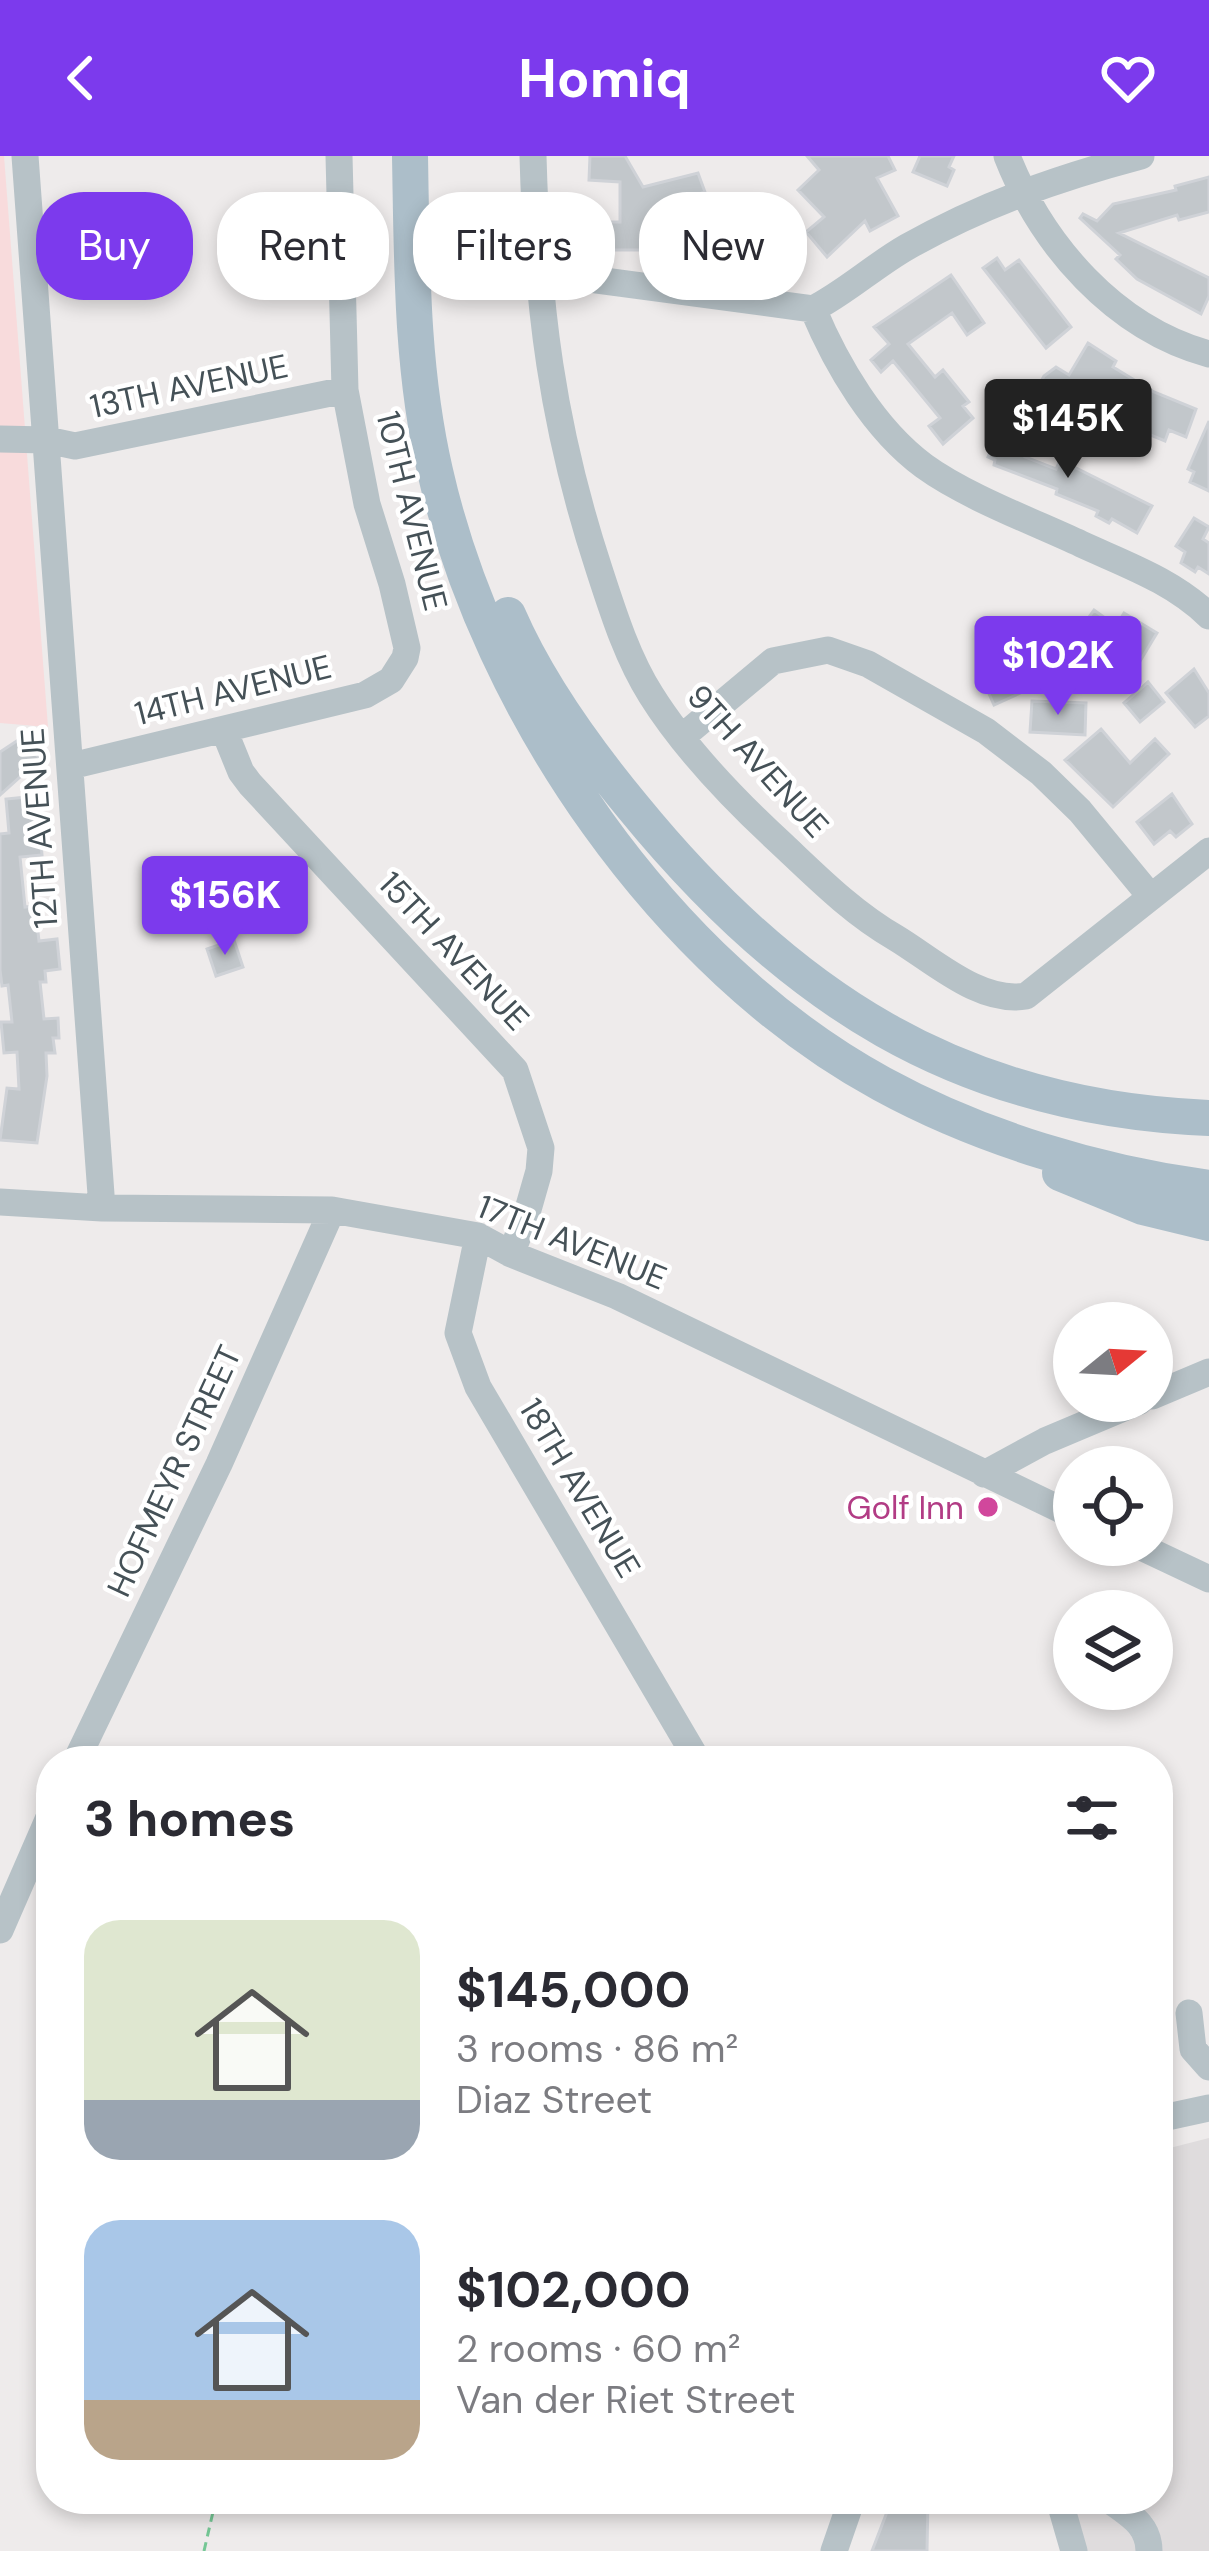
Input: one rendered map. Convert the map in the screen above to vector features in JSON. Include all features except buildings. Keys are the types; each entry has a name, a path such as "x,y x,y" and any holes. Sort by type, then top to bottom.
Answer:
{"main road":[{"path":"410,156 415,332 432,456 461,558 520,696 550,753 600,827 663,905 764,1001 881,1084 976,1142 1143,1207 1209,1223"},
{"path":"434,156 435,313 454,465 478,562 530,692 585,784 670,898 770,994 885,1074 966,1118 1078,1159"},
{"path":"454,465 498,593 518,639 551,694 650,828 694,879 780,962 861,1019 994,1081 1066,1102 1154,1116 1209,1118"},
{"path":"881,1084 1022,1145 1209,1189"}],"street":[{"name":"12TH AVENUE","path":"26,156 102,1208"},
{"name":"10TH AVENUE","path":"339,156 346,390 367,504 405,632 407,648 401,666"},
{"name":"9TH AVENUE","path":"533,156 534,192"},
{"path":"1007,156 1056,247 1096,289 1142,324 1209,354"},
{"path":"615,282 813,309 904,249 1022,191 1141,156"},
{"name":"9TH AVENUE","path":"541,300 553,399 586,529 622,636 651,695 745,810 860,917 996,996 1026,996 1209,851"},
{"path":"813,309 854,387 891,435 926,467 1143,571 1189,597 1209,616"},
{"name":"13TH AVENUE","path":"0,439 75,446 346,390"},
{"path":"682,737 773,661 828,650 868,664 986,731 1041,773 1150,897"},
{"name":"14TH AVENUE","path":"71,766 365,695 380,689 401,666"},
{"name":"15TH AVENUE","path":"224,730 250,784 515,1070 541,1148 533,1192 511,1254"},
{"name":"17TH AVENUE","path":"0,1202 332,1210 478,1236 617,1296 1053,1506"},
{"name":"HOFMEYR STREET","path":"83,1746 332,1210"},
{"name":"18TH AVENUE","path":"478,1236 458,1333 478,1388 689,1746"},
{"path":"1173,1387 1209,1372"},
{"path":"984,1474 1091,1422"},
{"path":"1173,1562 1209,1579"},
{"path":"0,1930 36,1847"},
{"path":"1189,2013 1193,2048 1209,2067"},
{"path":"1173,2116 1209,2108"},
{"path":"834,2551 847,2514"},
{"path":"1063,2514 1074,2551"},
{"path":"1128,2514 1147,2532 1149,2551"}],"path":[{"path":"204,2551 213,2514"}],"shaded area":[{"path":"0,156 4,156 48,727 0,723"},
{"path":"1209,2138 1209,2551 1085,2551 1072,2514 1173,2514 1173,2147"}],"place":[{"name":"Golf Inn","path":"988,1507"}]}
